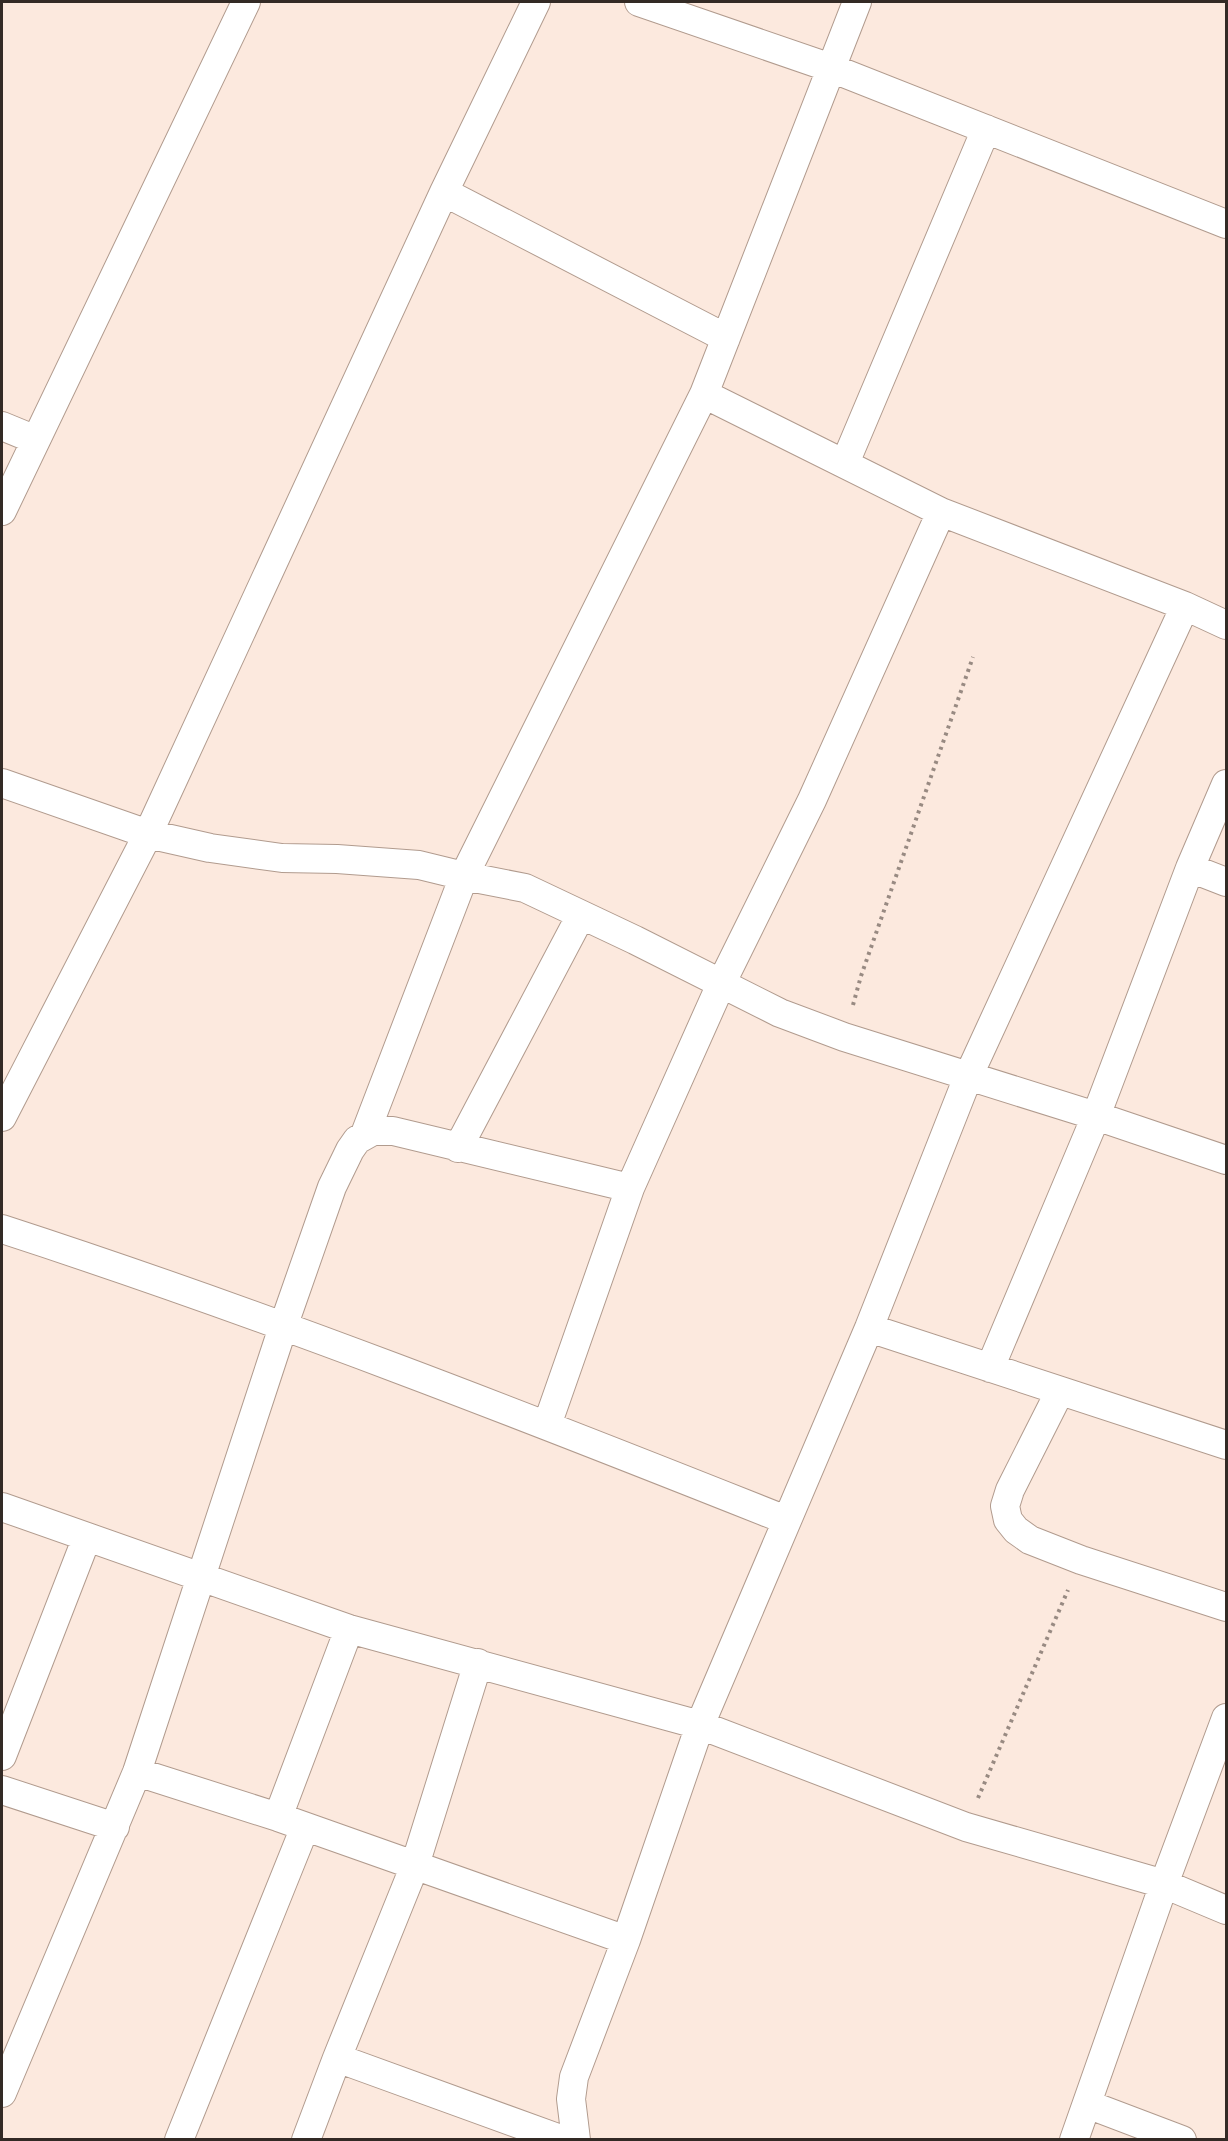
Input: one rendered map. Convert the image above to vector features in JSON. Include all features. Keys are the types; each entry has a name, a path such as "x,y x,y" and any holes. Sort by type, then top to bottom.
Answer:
{"street":[{"path":"2,512 246,2"},
{"path":"2,1118 148,834 444,192 537,2"},
{"path":"639,2 831,68 1227,224"},
{"path":"365,1134 464,876 704,394 857,2"},
{"path":"845,463 987,129"},
{"path":"444,192 726,338"},
{"path":"704,394 941,512 1185,606 1227,625"},
{"path":"2,426 36,440"},
{"path":"547,1425 630,1188 721,984 812,800 941,512"},
{"path":"576,2139 571,2099 574,2077 626,1940 700,1725 868,1328 968,1077 1185,606"},
{"path":"2,783 148,834 210,848 282,858 337,859 419,865 525,888 780,1013 844,1037 1096,1116 1227,1160"},
{"path":"990,1368 1096,1116 1190,868 1227,784"},
{"path":"1190,868 1227,882"},
{"path":"458,1149 581,915"},
{"path":"2,2093 137,1772 283,1327 332,1187 350,1150 365,1134 381,1130 393,1131 458,1149 630,1188"},
{"path":"2,1229 113,1265 283,1327 547,1425 786,1520"},
{"path":"868,1328 1227,1445"},
{"path":"1060,1391 1010,1490 1005,1506 1008,1521 1030,1540 1081,1560 1227,1607"},
{"path":"2,1507 349,1629 700,1725 966,1827 1164,1884 1227,1910"},
{"path":"2,1756 87,1537"},
{"path":"278,1817 349,1629"},
{"path":"306,2139 415,1865 478,1663"},
{"path":"1074,2139 1164,1884 1227,1718"},
{"path":"137,1772 278,1817 626,1940"},
{"path":"2,1790 115,1827"},
{"path":"179,2139 305,1827"},
{"path":"337,2058 563,2139"},
{"path":"1087,2104 1182,2139"}],"path":[{"path":"844,1037 861,976 973,657"},
{"path":"966,1827 1081,1560"}]}
